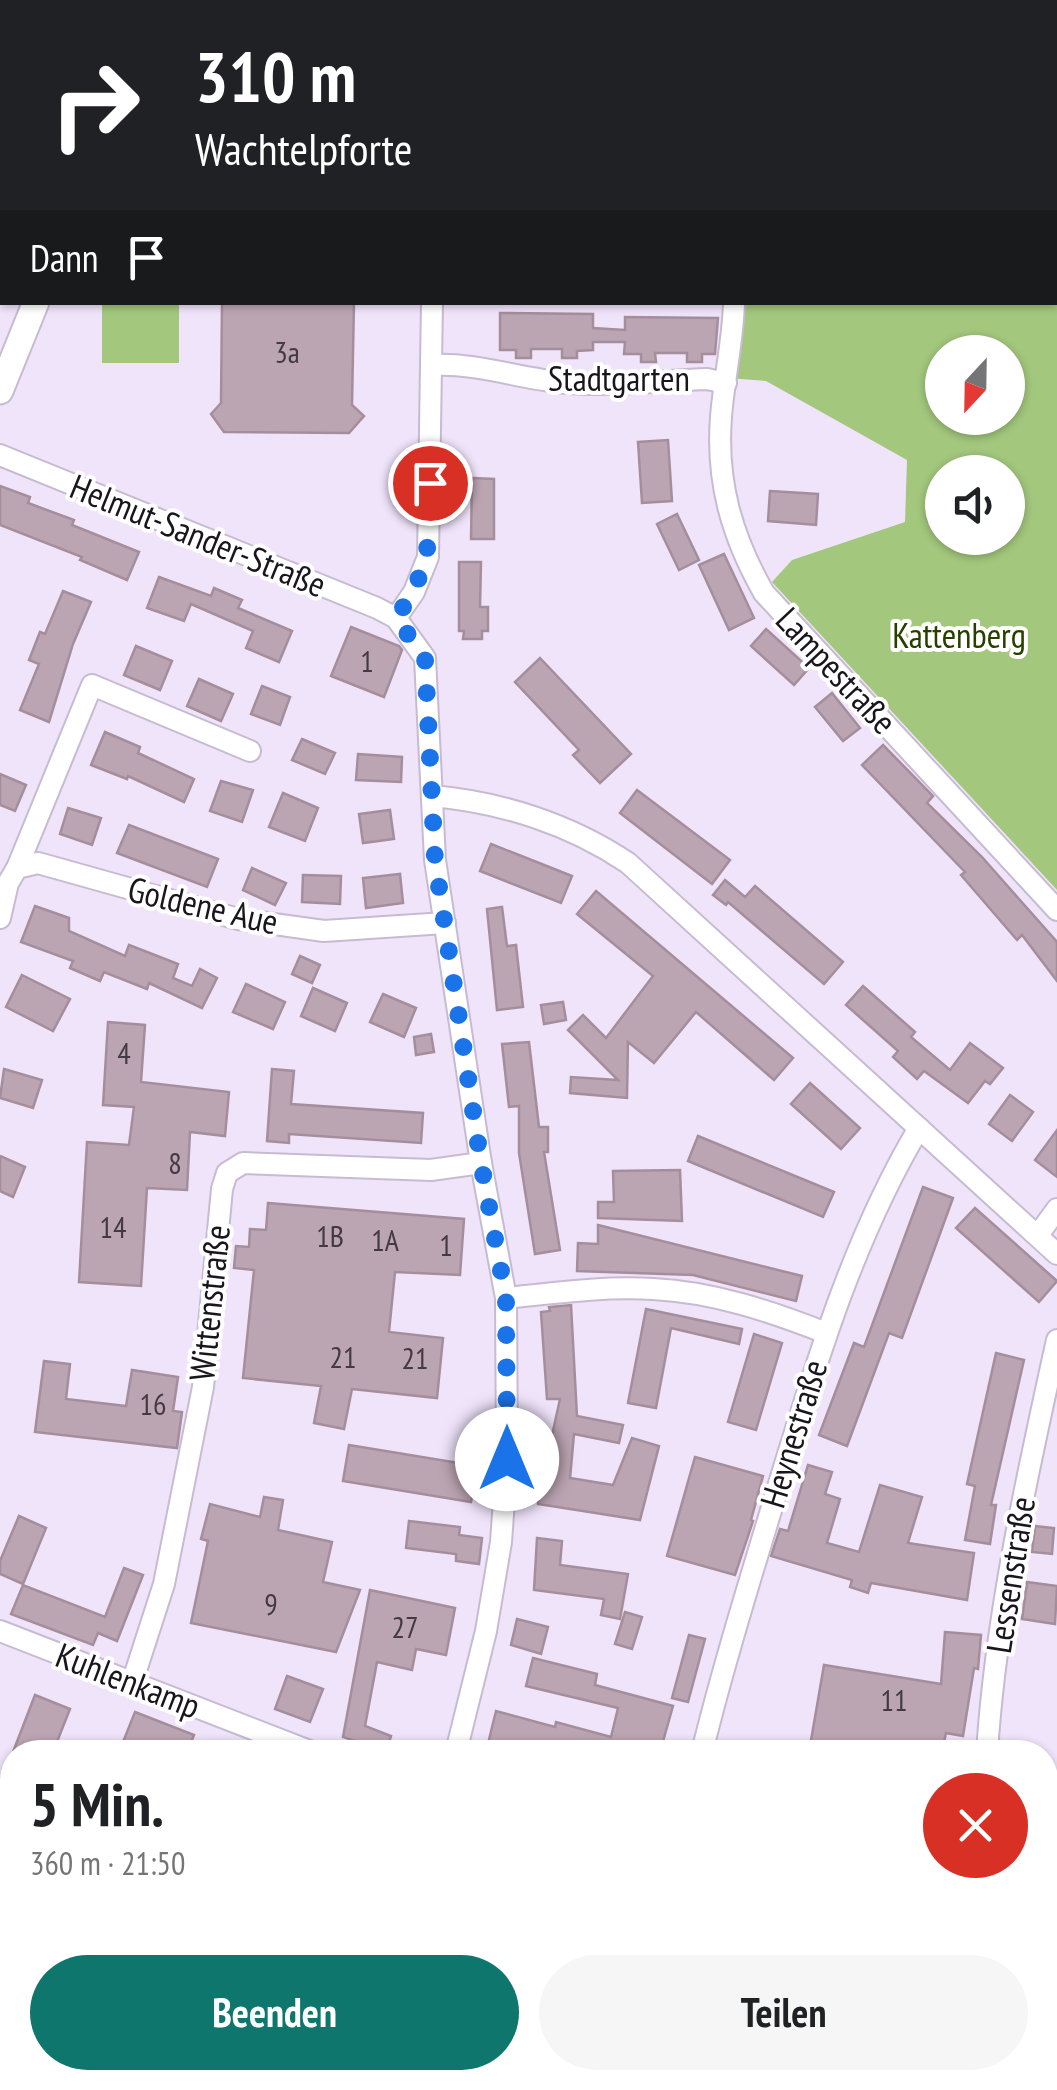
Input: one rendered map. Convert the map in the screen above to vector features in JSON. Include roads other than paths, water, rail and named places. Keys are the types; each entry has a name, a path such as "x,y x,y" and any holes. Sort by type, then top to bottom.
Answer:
{"street":[{"path":"0,390 35,305"},
{"path":"432,305 428,557 414,592 396,618 425,658 435,860 481,1163 506,1298 507,1459 501,1542 483,1647 459,1740"},
{"name":"Stadtgarten","path":"432,366 454,364 519,378 584,384 707,380 726,383 734,305"},
{"name":"Lampestraße","path":"726,383 720,456 729,520 764,593 1057,910"},
{"name":"Helmut-Sander-Straße","path":"0,455 396,618"},
{"path":"0,918 8,883 92,685 250,751"},
{"path":"432,796 478,802 566,828 628,863 1057,1254"},
{"name":"Goldene Aue","path":"17,868 38,863 238,920 324,932 445,923"},
{"name":"Heynestraße","path":"705,1740 826,1332 900,1160 919,1128"},
{"name":"Wittenstraße","path":"132,1683 164,1584 203,1387 222,1189 228,1173 243,1163 431,1170 481,1163"},
{"path":"1038,1235 1057,1209"},
{"path":"506,1298 654,1289 726,1299 826,1332"},
{"name":"Lessenstraße","path":"987,1740 1024,1488 1057,1340"},
{"name":"Kuhlenkamp","path":"0,1631 281,1740"}],"park label":[{"name":"Kattenberg","path":"959,636"}]}
